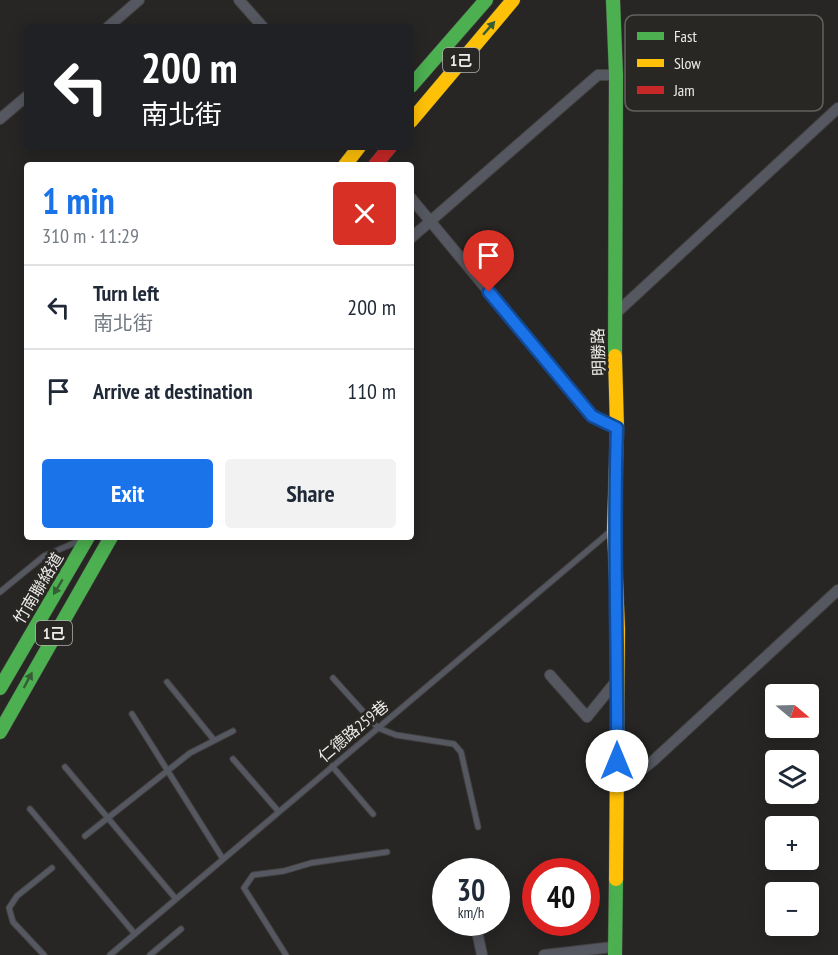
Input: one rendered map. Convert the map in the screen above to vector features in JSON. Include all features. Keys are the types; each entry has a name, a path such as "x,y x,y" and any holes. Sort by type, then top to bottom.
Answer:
{"street":[{"path":"111,24 139,0"},
{"path":"239,0 260,24"},
{"name":"1己","path":"414,83 486,0"},
{"name":"1己","path":"414,117 513,0"},
{"name":"明勝路","path":"613,0 616,75 614,315 617,428 614,528 618,680 614,951"},
{"path":"414,235 598,75 616,75"},
{"path":"0,119 24,99"},
{"path":"614,315 838,108"},
{"path":"347,162 357,150"},
{"path":"414,201 592,416 617,428"},
{"name":"竹南聯絡道","path":"0,688 86,540"},
{"name":"1己","path":"0,732 107,543"},
{"path":"617,781 634,776 654,760 838,590"},
{"path":"550,675 587,717 618,680"},
{"path":"478,936 482,955"},
{"path":"544,955 614,951"}],"lane":[{"name":"仁德路259巷","path":"110,955 614,528"},
{"path":"0,592 44,556 81,540"},
{"path":"333,678 378,728 396,735 454,744 460,753 478,827"},
{"path":"167,682 214,740"},
{"path":"132,714 169,770 222,859"},
{"path":"86,836 190,753 233,731"},
{"path":"234,759 279,812"},
{"path":"65,766 176,899"},
{"path":"332,766 373,814"},
{"path":"30,809 135,934"},
{"path":"286,955 244,888 253,875 284,871 311,863 387,852"},
{"path":"44,955 13,922 9,908 17,896 52,868"},
{"path":"150,955 181,928"}],"traffic: fast":[{"path":"414,83 486,0"},
{"path":"613,0 616,75 615,356"},
{"path":"0,688 86,540"},
{"path":"0,732 109,540"},
{"path":"615,955 616,879"}],"traffic: slow":[{"path":"414,117 513,0"},
{"path":"347,162 357,150"},
{"path":"615,356 617,428 614,528 618,629 616,879"}],"traffic: jam":[{"path":"378,162 388,150"}],"route":[{"path":"489,292 592,416 617,428 614,528 618,629 617,761"}]}
